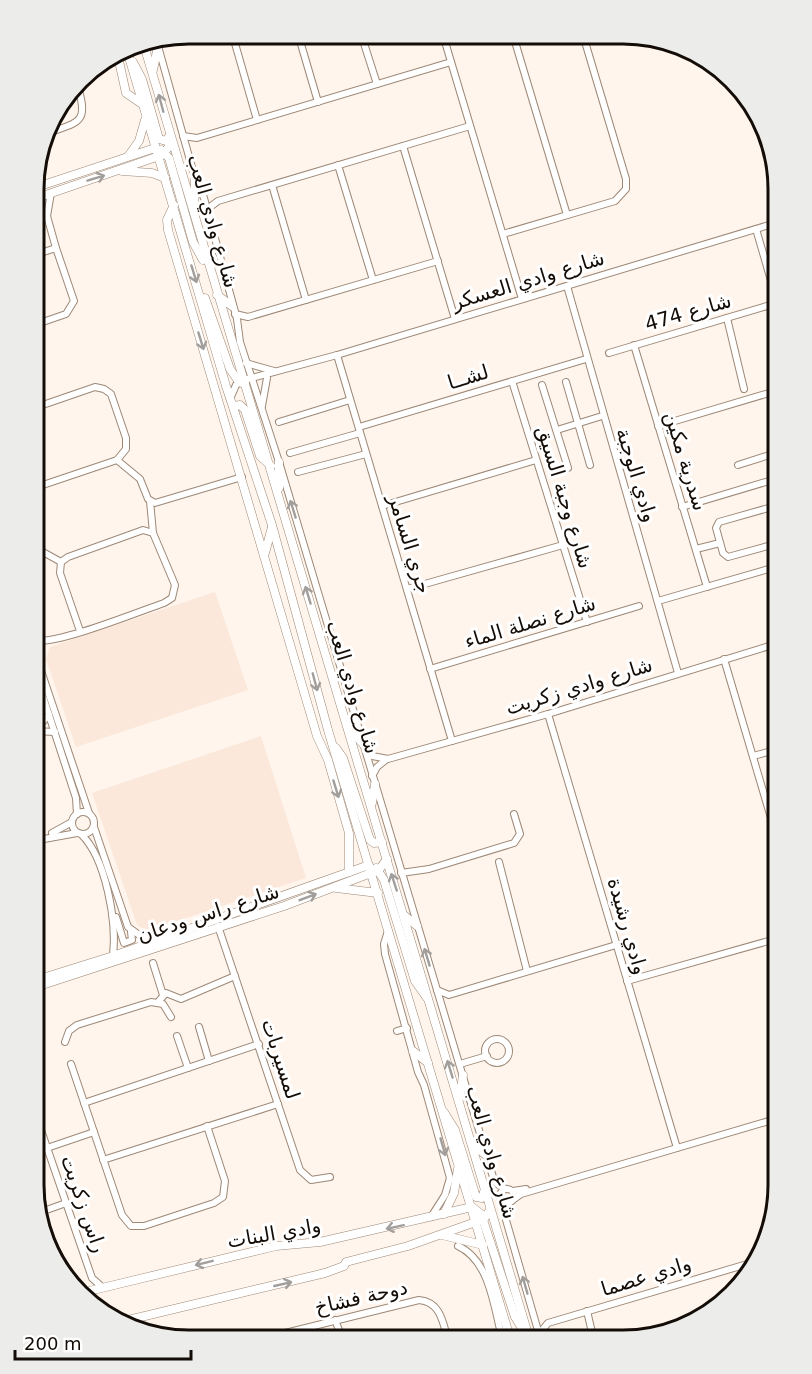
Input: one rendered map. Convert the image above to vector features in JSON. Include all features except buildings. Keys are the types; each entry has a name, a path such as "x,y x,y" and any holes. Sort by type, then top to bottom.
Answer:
{"street":[{"path":"235,44 257,120"},
{"path":"301,44 318,102"},
{"path":"365,44 377,84"},
{"path":"446,44 522,299"},
{"path":"516,44 567,215"},
{"path":"503,234 618,200 627,186 585,44"},
{"path":"152,71 156,47"},
{"path":"158,47 195,178 204,198 246,363 246,381 232,403 240,405 245,410 260,456 271,466"},
{"name":"شارع وادي العب","path":"145,50 193,217 246,381 279,499 527,1330"},
{"name":"شارع وادي العب","path":"129,56 232,403 272,525 328,730 373,870 388,930 441,1108 472,1207 480,1221 483,1245 508,1330"},
{"path":"130,56 142,80 159,139 166,141 171,139"},
{"name":"شارع وادي العب","path":"119,61 126,93 142,105"},
{"path":"183,136 197,138 451,62"},
{"path":"56,130 74,124 82,116 84,106 80,92"},
{"path":"129,156 142,135 146,117"},
{"path":"206,210 218,201 470,126"},
{"path":"187,150 197,138"},
{"path":"44,196 119,171 159,152 171,139"},
{"path":"403,146 455,320"},
{"path":"44,185 129,156 159,152"},
{"path":"159,152 193,242 208,266"},
{"path":"339,165 373,280"},
{"path":"119,171 155,173 165,178"},
{"path":"70,176 74,185"},
{"path":"193,217 195,178"},
{"path":"272,185 306,300"},
{"path":"44,322 66,314 74,301 48,222 47,207 51,194"},
{"path":"204,198 218,201"},
{"name":"شارع وادي العب","path":"174,205 167,220 168,230 317,736 348,827 351,845 349,872"},
{"name":"شارع وادي العسكر","path":"246,381 768,225"},
{"path":"756,229 768,271"},
{"path":"44,252 56,248"},
{"path":"238,326 248,317 438,261"},
{"name":"وادي الوجبة","path":"567,286 602,416 678,673"},
{"path":"200,292 210,309 230,369 246,381 262,410 487,1156 495,1181 510,1196"},
{"path":"217,295 234,310 248,317"},
{"name":"شارع 474","path":"609,353 768,308"},
{"path":"727,318 744,388"},
{"name":"سدرية مكين","path":"634,345 707,587"},
{"name":"جري السامر","path":"337,355 452,741"},
{"name":"لشــا","path":"290,453 586,359"},
{"path":"246,363 274,371"},
{"name":"شارع وادي العسكر","path":"246,381 267,378 287,369"},
{"path":"262,410 267,378"},
{"name":"شارع وجبة السيق","path":"512,381 587,622"},
{"path":"566,382 590,465"},
{"path":"542,385 568,468"},
{"path":"44,404 94,387 107,391 113,398 127,444 124,454 117,460 44,485"},
{"path":"658,426 768,393"},
{"path":"279,422 351,400"},
{"path":"557,430 602,416"},
{"path":"298,472 366,454"},
{"path":"738,465 768,455"},
{"path":"46,643 172,598 176,585 153,533 150,501 140,479 117,460"},
{"path":"382,506 536,460"},
{"path":"279,462 279,499"},
{"path":"150,501 158,503 242,477"},
{"path":"682,507 768,481"},
{"path":"768,508 719,522 716,528 723,553 728,557 768,546"},
{"path":"264,553 272,525"},
{"path":"80,631 60,573 61,562 68,557 140,531 153,533"},
{"path":"696,549 720,543"},
{"path":"407,590 563,545"},
{"path":"44,553 61,562"},
{"path":"658,601 768,569"},
{"name":"شارع نصلة الماء","path":"430,669 639,606"},
{"name":"شارع وادي زكريت","path":"367,755 388,759 548,714 768,646"},
{"path":"724,659 768,807"},
{"path":"44,680 89,813 94,818 94,827 125,921 131,931 132,940 124,943 95,854 72,822"},
{"path":"44,700 76,798 77,814 72,822 44,837"},
{"name":"وادي رشيدة","path":"548,714 677,1148"},
{"path":"44,720 49,715"},
{"path":"347,727 364,745"},
{"path":"324,752 328,730"},
{"path":"44,731 55,732"},
{"path":"333,745 343,758 370,840 374,843 382,842"},
{"path":"753,756 768,752"},
{"path":"372,808 374,780 380,764 388,759"},
{"path":"77,814 89,813"},
{"path":"401,873 414,869 429,869 514,843 520,834 514,814"},
{"path":"44,839 87,834 94,827"},
{"path":"348,827 362,840"},
{"path":"387,859 373,870 384,880 415,981 429,999"},
{"path":"499,862 527,971"},
{"name":"شارع راس ودعان","path":"44,978 114,956 349,872 373,870"},
{"name":"شارع راس ودعان","path":"44,984 218,926 277,909 373,870"},
{"path":"332,888 378,893"},
{"path":"112,908 116,927 114,956"},
{"path":"405,915 417,926"},
{"name":"لمسيربات","path":"218,926 303,1174 315,1180 330,1177"},
{"path":"388,930 384,951 450,1170 448,1187 431,1217"},
{"path":"131,931 147,938 162,938"},
{"path":"627,981 768,941"},
{"path":"437,990 449,995 616,945"},
{"path":"153,963 163,995"},
{"path":"158,1002 163,995 169,993 181,999 235,976"},
{"path":"442,1006 449,995"},
{"path":"65,1042 69,1031 77,1026 150,1002 158,1002 166,1007 171,1017"},
{"path":"199,1027 209,1061"},
{"path":"397,1031 407,1028"},
{"path":"177,1036 188,1068"},
{"path":"504,1040 509,1059 492,1064 487,1056 485,1044 504,1040"},
{"path":"84,1103 259,1044"},
{"path":"413,1051 428,1063"},
{"path":"460,1064 487,1056"},
{"path":"71,1064 124,1219 130,1226 144,1226 220,1200 226,1188 207,1126"},
{"path":"460,1101 463,1076"},
{"path":"103,1160 278,1104"},
{"path":"441,1108 455,1130 476,1197 482,1198 485,1188"},
{"path":"510,1196 634,1156 677,1148 768,1121"},
{"path":"47,1148 94,1132"},
{"name":"راس زكريت","path":"44,1139 92,1278 102,1287"},
{"path":"471,1142 487,1156"},
{"path":"444,1214 454,1193 459,1165"},
{"path":"510,1196 506,1220 538,1330"},
{"path":"46,1210 66,1203"},
{"path":"133,1319 304,1280 344,1266 346,1262 442,1235 480,1221 489,1214 490,1206"},
{"name":"وادي البنات","path":"89,1291 276,1246 320,1242 472,1207"},
{"path":"480,1221 515,1317 523,1330"},
{"path":"442,1235 483,1245"},
{"path":"458,1246 470,1252 481,1267 500,1330"},
{"name":"وادي عصما","path":"548,1323 745,1265"},
{"name":"راس زكريت","path":"86,1288 92,1278"},
{"name":"دوحة فشاخ","path":"296,1330 423,1300 431,1303 439,1312 445,1330"},
{"path":"587,1311 591,1330"},
{"path":"533,1315 548,1323 544,1330"},
{"path":"335,1320 339,1330"}],"shaded area":[{"path":"215,592 248,690 76,747 46,659 50,647"},
{"path":"261,736 306,878 147,931 137,925 92,793"}]}
